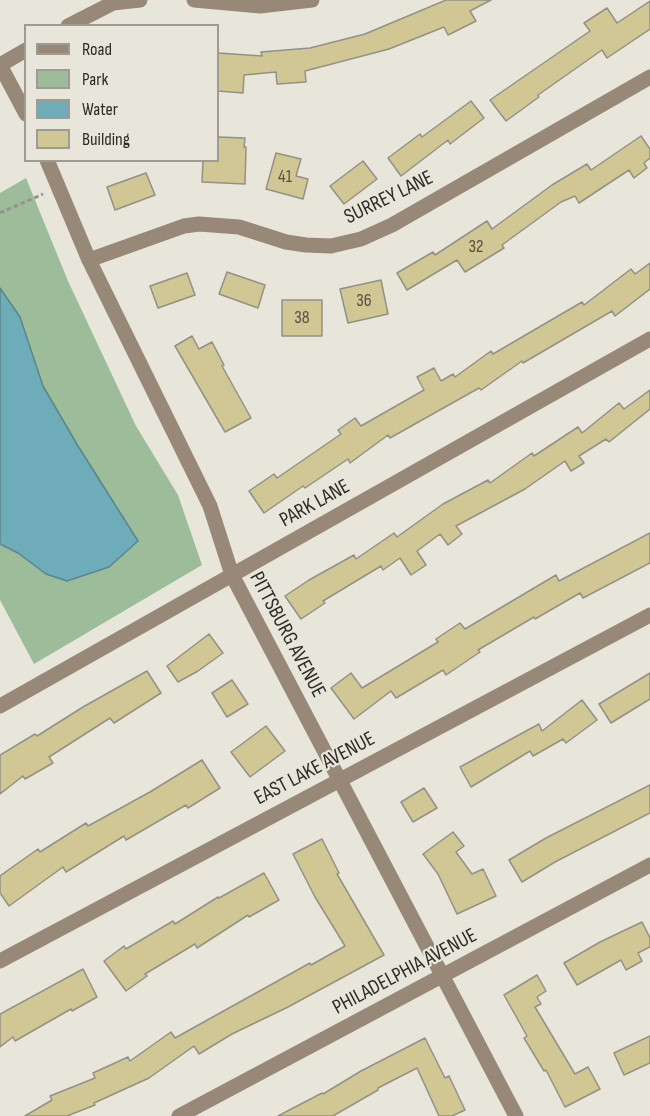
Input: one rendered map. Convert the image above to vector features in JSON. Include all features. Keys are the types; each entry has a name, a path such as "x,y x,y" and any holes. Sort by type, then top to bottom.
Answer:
{"street":[{"path":"72,24 112,3 140,0"},
{"path":"194,0 261,6 312,0"},
{"path":"24,51 0,65 24,110"},
{"name":"SURREY LANE","path":"89,260 184,226 199,224 239,227 286,242 306,245 331,246 361,240 392,225 650,78"},
{"name":"PITTSBURG AVENUE","path":"48,162 89,260 210,506 232,575 516,1116"},
{"name":"PARK LANE","path":"0,706 650,339"},
{"name":"EAST LAKE AVENUE","path":"0,961 650,615"},
{"name":"PHILADELPHIA AVENUE","path":"179,1116 650,866"}],"path":[{"path":"0,213 58,187"}],"green space":[{"path":"26,178 68,281 136,426 178,495 202,565 34,664 0,600 0,193"}],"water":[{"path":"0,288 20,317 43,386 138,541 109,567 67,581 46,574 18,553 0,544"}],"building":[{"path":"446,0 491,0 470,11 476,21 448,35 444,27 389,49 305,71 306,82 277,84 276,72 244,75 243,93 219,91 219,53 262,56 261,52 310,48 365,34"},
{"path":"650,1 650,29 607,58 602,50 538,95 539,97 506,121 490,100 590,31 584,23 607,8 617,23"},
{"path":"471,101 484,118 450,144 448,140 401,176 388,158 420,134 422,137"},
{"path":"641,136 650,149 650,158 644,163 647,168 634,178 629,170 579,203 575,196 561,202 502,245 504,248 465,272 457,260 407,290 397,273 433,252 435,255 487,221 492,229 552,185 587,164 591,170"},
{"path":"219,137 245,138 245,184 202,182 203,162 219,162"},
{"path":"276,153 301,159 296,176 308,179 303,199 266,189"},
{"path":"363,161 377,179 344,204 330,186"},
{"path":"146,173 155,195 115,210 107,187"},
{"path":"650,263 650,289 615,316 612,311 523,363 522,361 481,390 479,388 390,438 388,435 350,463 348,459 264,513 249,491 274,474 277,478 341,434 338,430 355,418 361,426 424,390 417,377 434,368 441,381 453,374 455,377 491,351 493,354 582,302 584,305 631,269 635,274"},
{"path":"227,272 265,285 258,308 219,294"},
{"path":"187,273 195,295 158,308 150,286"},
{"path":"381,280 388,314 348,323 340,289"},
{"path":"282,300 322,300 322,336 282,336"},
{"path":"192,336 199,349 212,342 224,365 222,366 251,418 225,432 175,346"},
{"path":"650,390 650,409 609,442 606,439 579,456 584,463 571,471 565,461 525,489 456,526 462,534 448,545 440,534 417,551 426,565 411,575 400,558 383,570 381,566 323,601 325,603 301,619 285,596 354,555 356,559 394,533 397,537 443,504 488,480 490,483 532,453 534,456 578,427 582,433 619,403 624,409"},
{"path":"650,533 650,563 583,598 580,593 535,619 534,617 478,650 480,652 446,675 443,670 396,698 391,691 354,719 331,688 351,673 362,688 438,642 436,639 460,623 465,629 556,575 559,581"},
{"path":"209,634 223,653 178,682 167,666"},
{"path":"147,671 161,693 114,723 110,718 49,757 53,763 25,779 23,776 0,794 0,755 35,734 37,736"},
{"path":"650,673 650,699 611,723 599,704"},
{"path":"232,680 248,704 227,717 212,693"},
{"path":"582,700 597,720 566,743 563,739 533,756 530,751 471,787 460,767 539,724 542,731"},
{"path":"266,726 285,751 250,777 231,752"},
{"path":"202,760 220,788 188,808 186,805 126,840 124,836 66,872 63,867 9,906 0,893 0,876 38,849 40,852 86,823 88,826"},
{"path":"650,785 650,813 555,862 522,882 509,860 546,838"},
{"path":"424,788 437,808 413,822 401,802"},
{"path":"453,832 464,846 456,852 472,874 483,869 496,896 457,914 438,874 423,854"},
{"path":"322,839 339,873 337,874 384,955 288,1007 232,1034 199,1054 194,1046 149,1078 94,1103 95,1105 67,1116 25,1116 52,1100 50,1096 95,1078 93,1073 128,1057 130,1061 171,1032 175,1038 345,946 315,897 293,854"},
{"path":"264,873 279,900 249,917 248,915 197,948 195,944 145,974 147,976 126,991 104,961 124,946 126,949 173,921 175,924 218,897"},
{"path":"642,922 650,938 650,947 638,953 642,961 626,970 621,960 577,985 564,963 600,942"},
{"path":"83,969 97,997 15,1041 13,1037 0,1047 0,1014"},
{"path":"537,975 546,991 537,997 541,1004 535,1007 575,1074 588,1067 600,1089 565,1107 546,1070 544,1071 524,1038 527,1036 504,995"},
{"path":"650,1036 650,1063 624,1075 614,1053"},
{"path":"425,1038 445,1078 449,1076 465,1110 452,1116 439,1116 417,1068 378,1088 333,1116 278,1116 323,1094 361,1071"}]}
